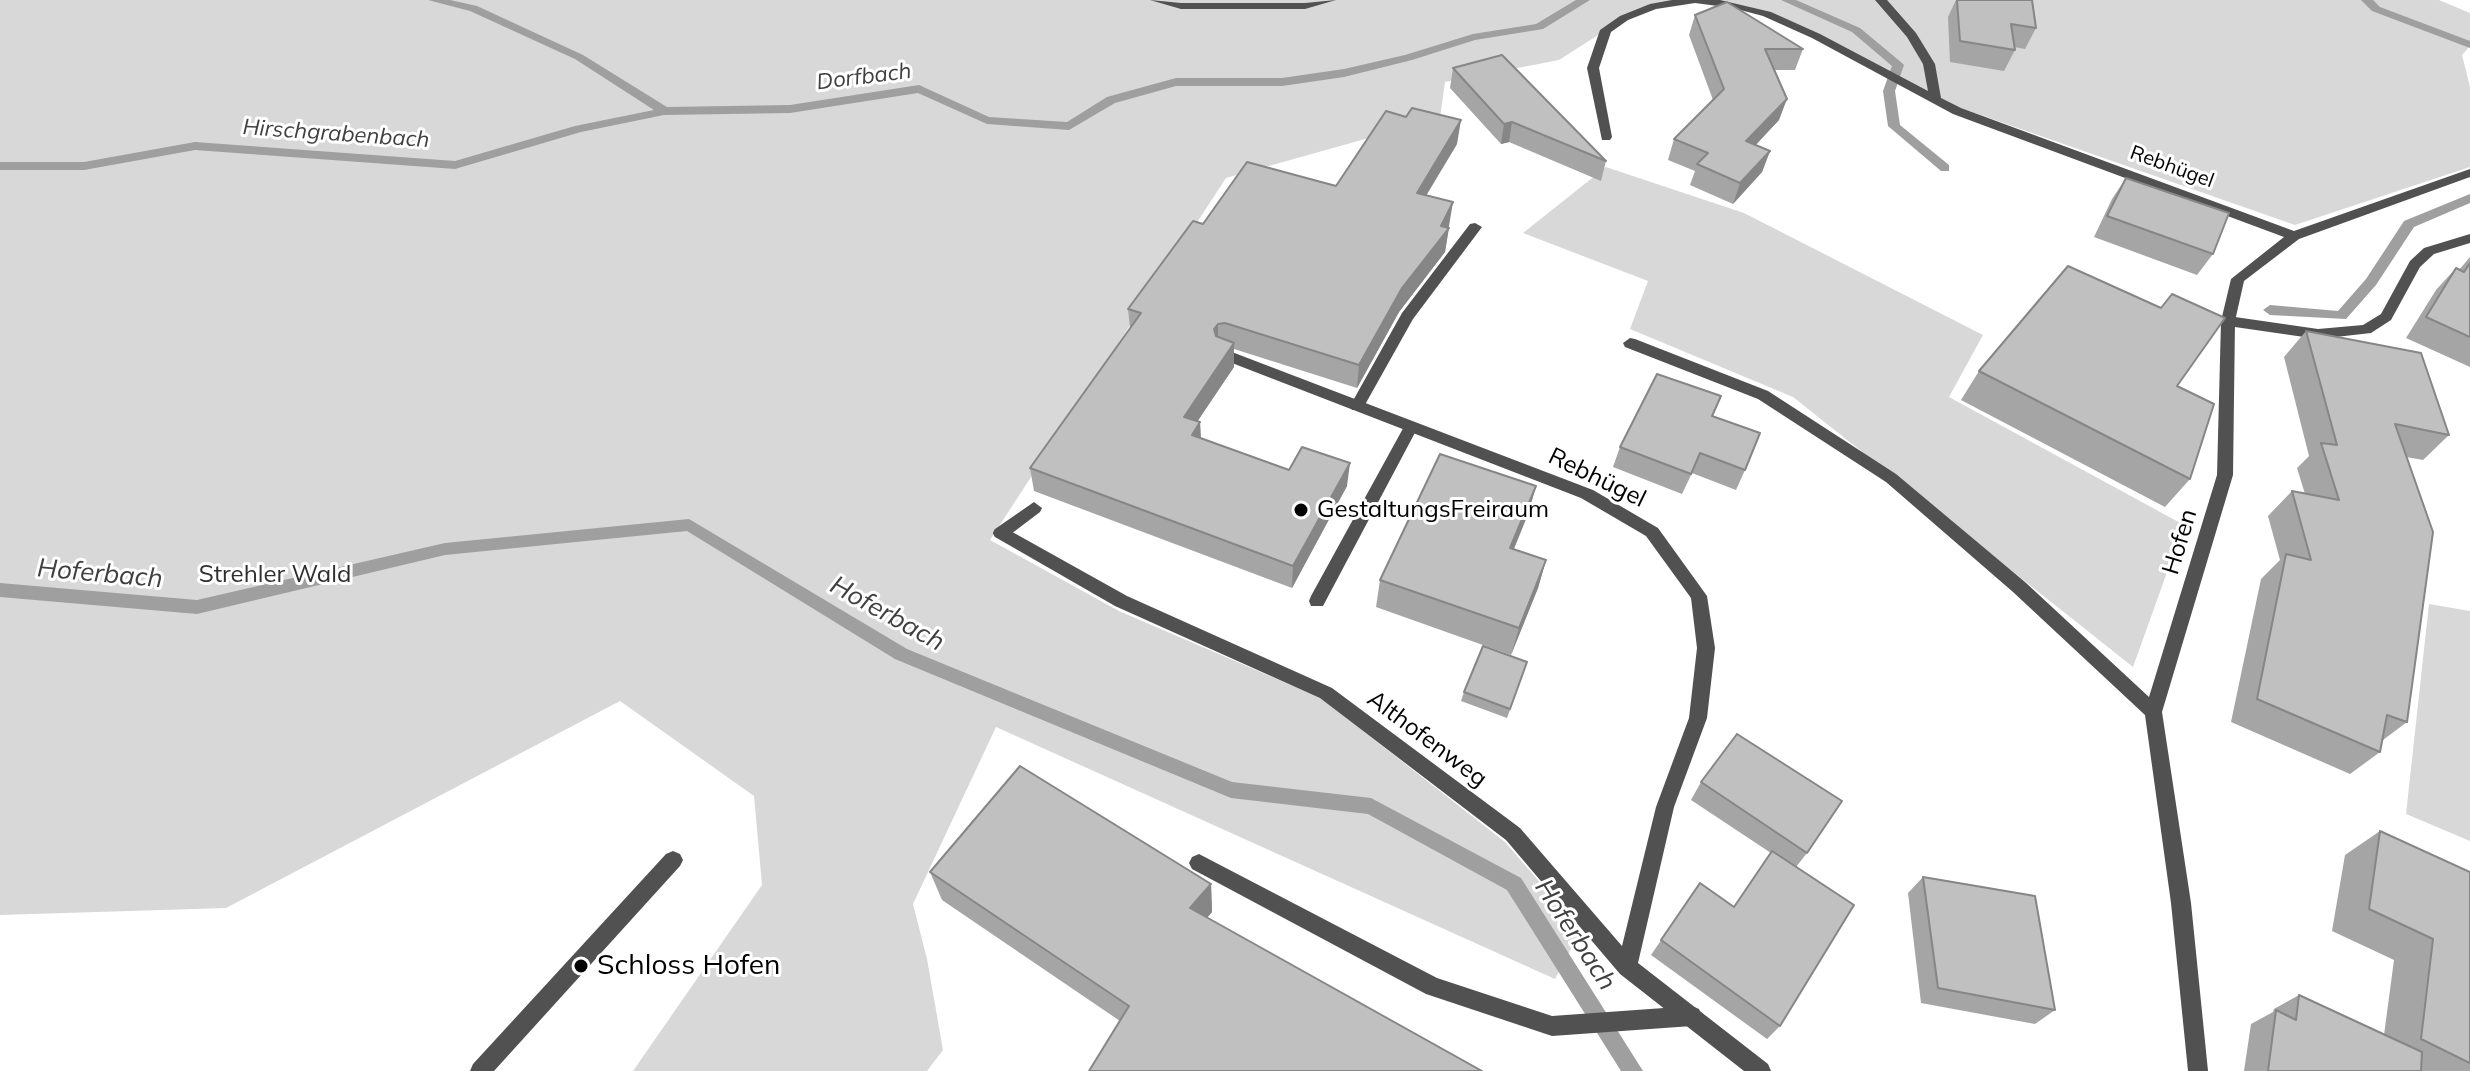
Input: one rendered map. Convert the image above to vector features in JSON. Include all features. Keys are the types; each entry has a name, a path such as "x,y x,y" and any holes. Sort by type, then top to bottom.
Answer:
{"street":[{"path":"1156,0 1181,6 1305,6 1330,0"},
{"name":"Rebhügel","path":"1606,137 1593,68 1606,30 1624,18 1654,6 1695,0 1733,5 1767,14 1816,36 1957,111 2294,236"},
{"path":"1881,0 1912,35 1929,64 1935,99"},
{"name":"Hofen","path":"2198,1071 2181,903 2153,712 2225,475 2228,321 2238,279 2294,236 2470,173"},
{"path":"1357,406 1407,316 1475,227"},
{"path":"2228,321 2318,334 2366,330 2386,317 2415,264 2429,251 2470,238"},
{"path":"1630,343 1763,395 1891,478 2019,587 2153,712"},
{"name":"Rebhügel","path":"1224,354 1587,494 1652,532 1699,596 1706,648 1698,718 1665,807 1627,967"},
{"path":"1317,601 1411,427"},
{"name":"Althofenweg","path":"1034,508 1001,533 1121,601 1326,693 1513,834 1627,967 1761,1071"},
{"path":"480,1071 673,860"},
{"path":"1199,863 1433,987 1552,1026 1692,1016"}],"green space":[{"name":"Strehler Wald","path":"0,0 1695,0 1654,6 1606,30 1559,60 1445,82 1440,118 1226,178 990,540 1119,611 1321,698 1505,842 1581,930 1555,979 996,727 913,904 927,959 943,1050 927,1071 633,1071 762,885 754,796 620,701 226,908 0,915"},
{"path":"1695,0 2439,0 2470,13 2470,46 2462,55 2470,87 2470,167 2295,225 1935,99 1767,14"},
{"path":"1606,167 1744,213 1983,335 1949,397 2184,525 2133,667 1793,397 1630,329 1648,281 1523,233"},
{"path":"2429,604 2470,611 2470,841 2406,814"}],"building":[{"path":"1957,0 2032,0 2036,28 2011,24 2015,50 1960,41"},
{"path":"1727,2 1803,49 1765,49 1787,99 1746,141 1770,151 1740,183 1697,164 1708,153 1674,139 1724,89 1695,15"},
{"path":"1502,55 1606,161 1512,122 1504,124 1453,68"},
{"path":"1412,108 1461,120 1417,193 1453,202 1441,226 1449,228 1402,288 1359,365 1225,323 1218,324 1214,329 1216,336 1234,343 1184,417 1200,422 1192,435 1289,470 1302,447 1350,463 1293,566 1030,468 1141,313 1128,309 1193,221 1203,224 1247,162 1336,186 1386,111 1406,117"},
{"path":"2126,178 2229,213 2213,254 2107,216"},
{"path":"2470,263 2470,337 2426,317 2456,268 2464,272"},
{"path":"2068,266 2161,308 2172,294 2225,318 2177,386 2214,404 2190,479 1979,371"},
{"path":"2306,331 2421,353 2449,435 2395,424 2433,532 2407,722 2387,715 2380,752 2257,699 2286,554 2311,560 2292,491 2339,500 2321,443 2337,445"},
{"path":"1657,374 1721,396 1712,416 1760,433 1745,470 1700,453 1691,474 1620,447"},
{"path":"1440,454 1536,486 1510,548 1546,560 1519,628 1380,580"},
{"path":"1483,646 1527,662 1510,709 1464,692"},
{"path":"1737,734 1842,801 1807,853 1701,782"},
{"path":"1020,766 1211,884 1190,908 1482,1071 1089,1071 1129,1006 930,872"},
{"path":"2380,831 2470,872 2470,1063 2421,1039 2433,939 2369,909"},
{"path":"1772,851 1854,905 1780,1026 1661,940 1700,883 1734,907"},
{"path":"1923,877 2035,896 2055,1010 1938,988"},
{"path":"2299,995 2422,1052 2421,1071 2268,1071 2276,1010 2296,1020"}],"waterway":[{"name":"Dorfbach","path":"434,0 473,8 579,57 664,111"},
{"name":"Dorfbach","path":"664,111 790,109 919,89 987,120 1069,126 1111,100 1176,82 1282,82 1344,73 1408,58 1473,37 1539,27 1584,0"},
{"name":"Dorfbach","path":"1787,0 1856,30 1898,65 1889,91 1894,126 1945,168"},
{"path":"2367,0 2376,9 2470,45"},
{"name":"Hirschgrabenbach","path":"0,166 84,166 195,146 455,165 579,129 664,111"},
{"name":"Dorfbach","path":"2270,310 2341,316 2371,282 2409,224 2470,198"},
{"name":"Hoferbach","path":"0,590 197,607 445,549 689,525 901,654 1231,790 1371,806 1514,884 1633,1071"}],"place":[{"name":"GestaltungsFreiraum","path":"1301,510"},
{"name":"Schloss Hofen","path":"581,966"}]}
